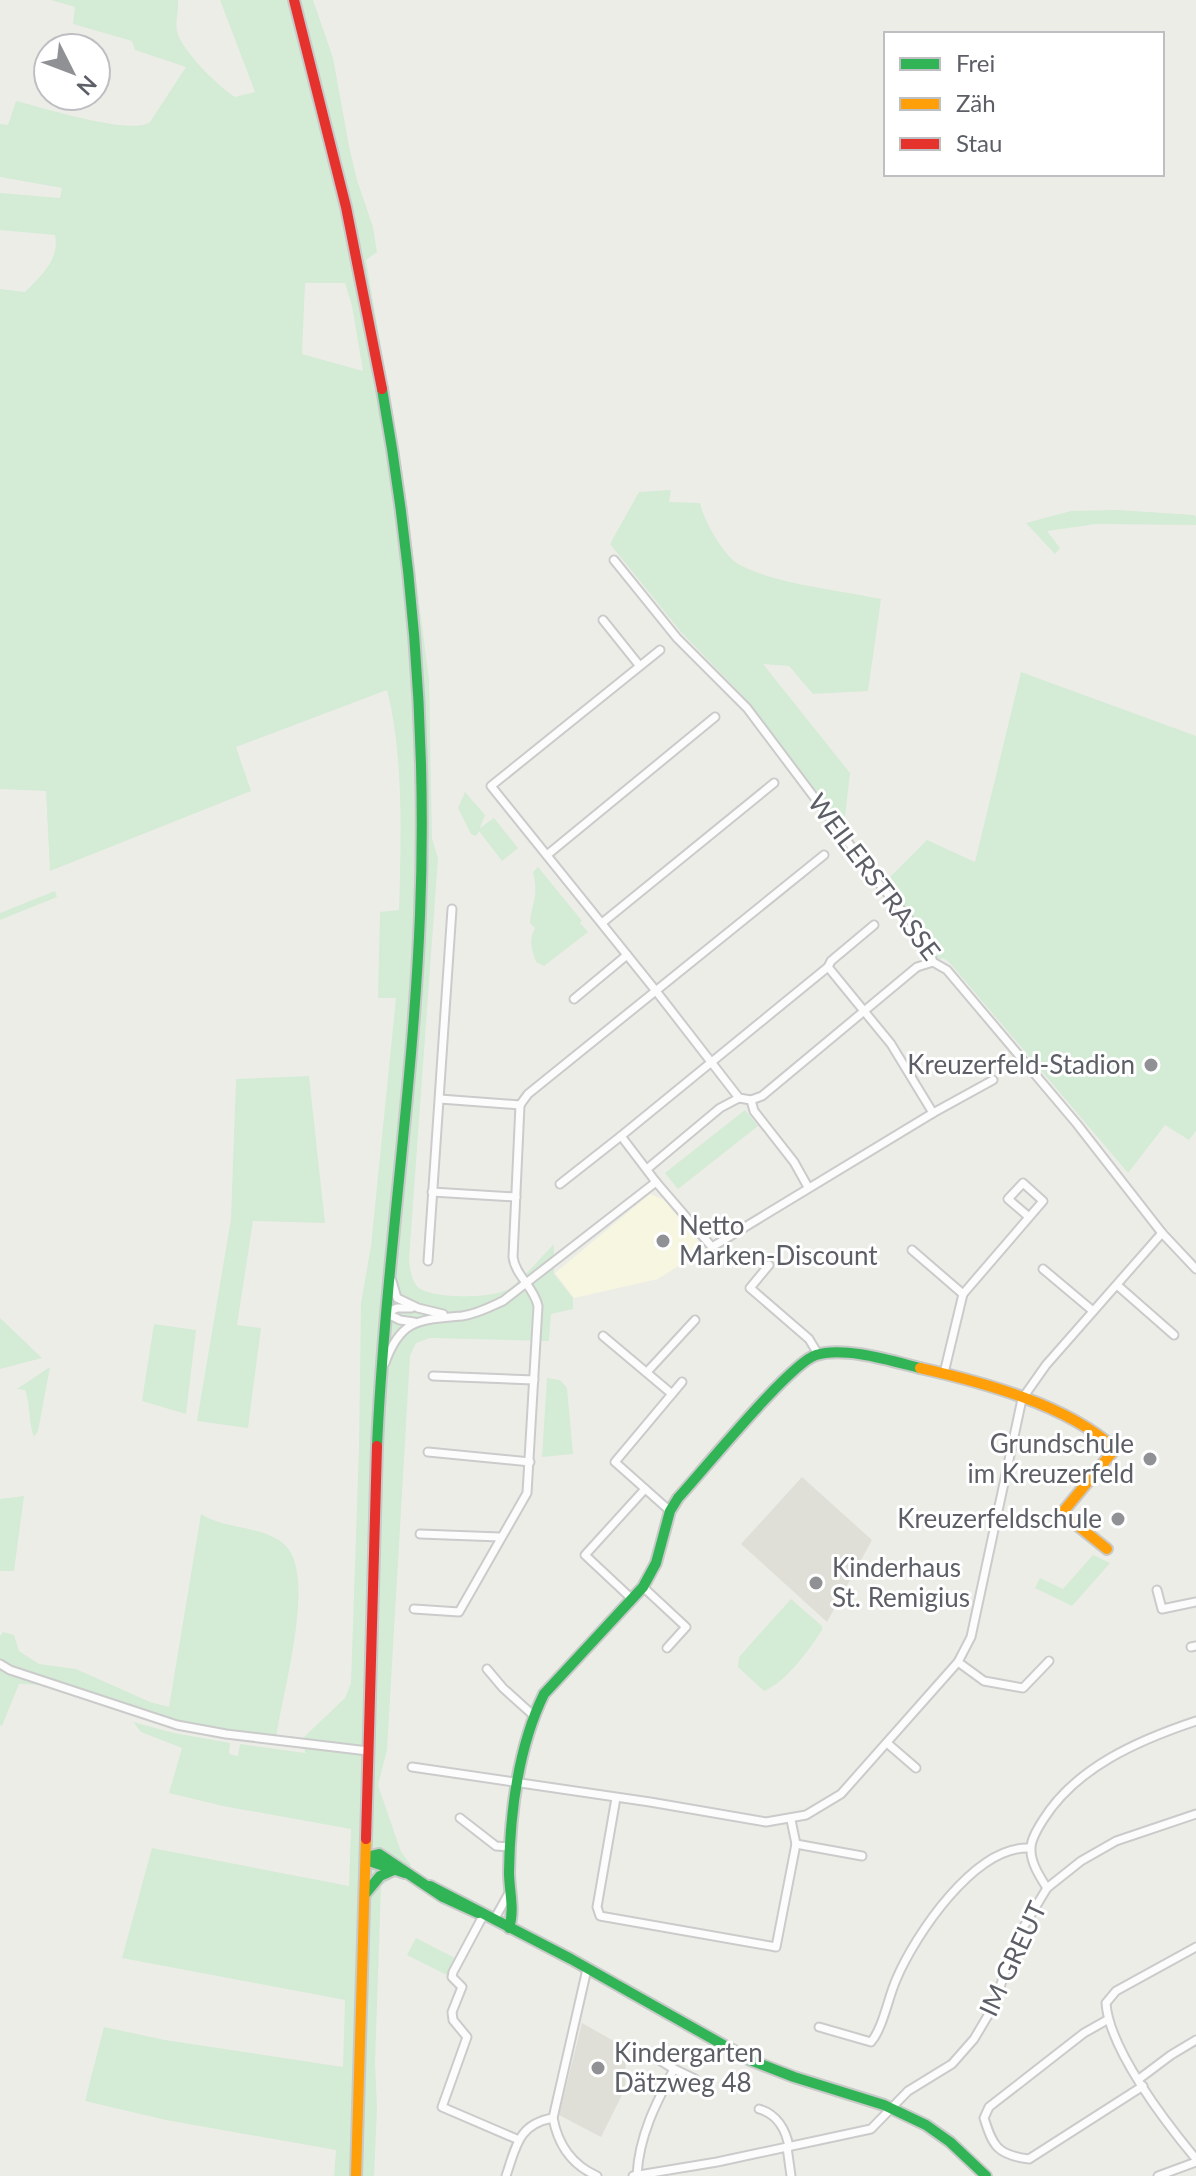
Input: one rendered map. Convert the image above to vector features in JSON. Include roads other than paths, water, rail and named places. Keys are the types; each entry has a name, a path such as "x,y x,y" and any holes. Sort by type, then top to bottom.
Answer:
{"main road":[{"path":"294,0 358,262 394,466 417,667 423,802 420,924 411,1056 381,1374 356,2176"},
{"path":"509,1928 512,1919 510,1847 533,1715 544,1694 643,1587 656,1563 670,1511 678,1498 798,1366 818,1354 861,1353 944,1373 1022,1399 1093,1430 1115,1446 1109,1458 1062,1513 1107,1549"},
{"path":"366,1831 392,1865"},
{"path":"366,1858 392,1865 458,1897 751,2061 890,2108 939,2133 986,2176"},
{"path":"365,1895 392,1865"}],"street":[{"name":"WEILERSTRASSE","path":"614,560 677,638 747,708 881,886 924,937 933,962 947,970 1025,1061 1162,1233 1196,1269"},
{"path":"603,620 639,665"},
{"path":"660,650 491,786 739,1098"},
{"path":"547,855 715,717"},
{"path":"602,923 774,783"},
{"path":"414,1609 459,1612 527,1493 538,1306 513,1259 520,1105 528,1094 824,855"},
{"path":"428,1261 452,909"},
{"path":"560,1184 828,967 831,961 874,925"},
{"path":"574,999 627,955"},
{"path":"647,1169 720,1108 739,1098 751,1100 762,1096 917,967 933,962"},
{"path":"828,967 891,1044 933,1113"},
{"path":"621,1136 712,1247 808,1187 993,1080"},
{"path":"440,1099 520,1105"},
{"path":"751,1100 754,1111 794,1162 808,1187"},
{"path":"386,1313 414,1322 487,1309 527,1283 656,1182"},
{"path":"944,1373 963,1294 1043,1201 1023,1183 1008,1199 1029,1217"},
{"path":"432,1192 516,1197"},
{"path":"412,1767 766,1822 806,1815 841,1794 958,1662 971,1637 1022,1399 1046,1365 1162,1233"},
{"path":"912,1250 963,1294"},
{"path":"769,1265 750,1288 809,1339 818,1354"},
{"path":"390,1266 393,1291 397,1298 418,1308 449,1316"},
{"path":"1043,1269 1093,1311"},
{"path":"1117,1285 1174,1335"},
{"path":"386,1313 397,1308 418,1308"},
{"path":"647,1372 695,1320"},
{"path":"381,1374 396,1338 414,1322"},
{"path":"603,1336 672,1394"},
{"path":"433,1376 534,1380"},
{"path":"670,1511 615,1462 682,1382"},
{"path":"428,1452 530,1462"},
{"path":"632,1599 585,1555 645,1489"},
{"path":"420,1534 500,1537"},
{"path":"643,1587 686,1627 667,1648"},
{"path":"1157,1590 1162,1609 1196,1602"},
{"path":"958,1662 984,1681 1023,1688 1049,1661"},
{"path":"0,1664 10,1670 177,1725 368,1751"},
{"path":"487,1669 533,1715"},
{"path":"1047,1888 1033,1862 1030,1848 1049,1811 1067,1791 1115,1754 1196,1721"},
{"path":"887,1743 916,1768"},
{"path":"616,1798 597,1907 600,1916 776,1947 796,1844 791,1820"},
{"name":"IM GREUT","path":"635,2176 871,2129 908,2091 952,2064 974,2039 993,2007 1017,1938 1047,1888 1084,1858 1116,1841 1196,1814"},
{"path":"460,1818 496,1846 510,1847"},
{"path":"796,1844 862,1856"},
{"path":"819,2027 871,2042 878,2034 898,1975 936,1912 960,1882 1011,1850 1030,1848"},
{"path":"509,1893 489,1917 453,1972 452,1977 462,1987 452,2012 453,2020 467,2037 442,2107 519,2140"},
{"path":"1158,2176 1196,2160 1141,2082 1107,2020 1106,2003 1116,1991 1196,1947"},
{"path":"587,1969 553,2118 563,2149 580,2167 597,2176"},
{"path":"1107,2020 1084,2033 989,2107 984,2118 992,2143 1019,2158 1035,2156 1141,2082 1171,2055 1196,2040"},
{"path":"656,2058 695,2079"},
{"path":"635,2176 645,2129 674,2069"},
{"path":"759,2109 769,2112 784,2128 791,2176"},
{"path":"506,2176 519,2140 529,2126 553,2118"}],"place":[{"name":"Kreuzerfeld-Stadion","path":"1151,1065"},
{"name":"Netto Marken-Discount","path":"663,1241"},
{"name":"Grundschule im Kreuzerfeld","path":"1150,1459"},
{"name":"Kreuzerfeldschule","path":"1118,1519"},
{"name":"Kinderhaus St. Remigius","path":"816,1583"},
{"name":"Kindergarten Dätzweg 48","path":"598,2068"}]}
